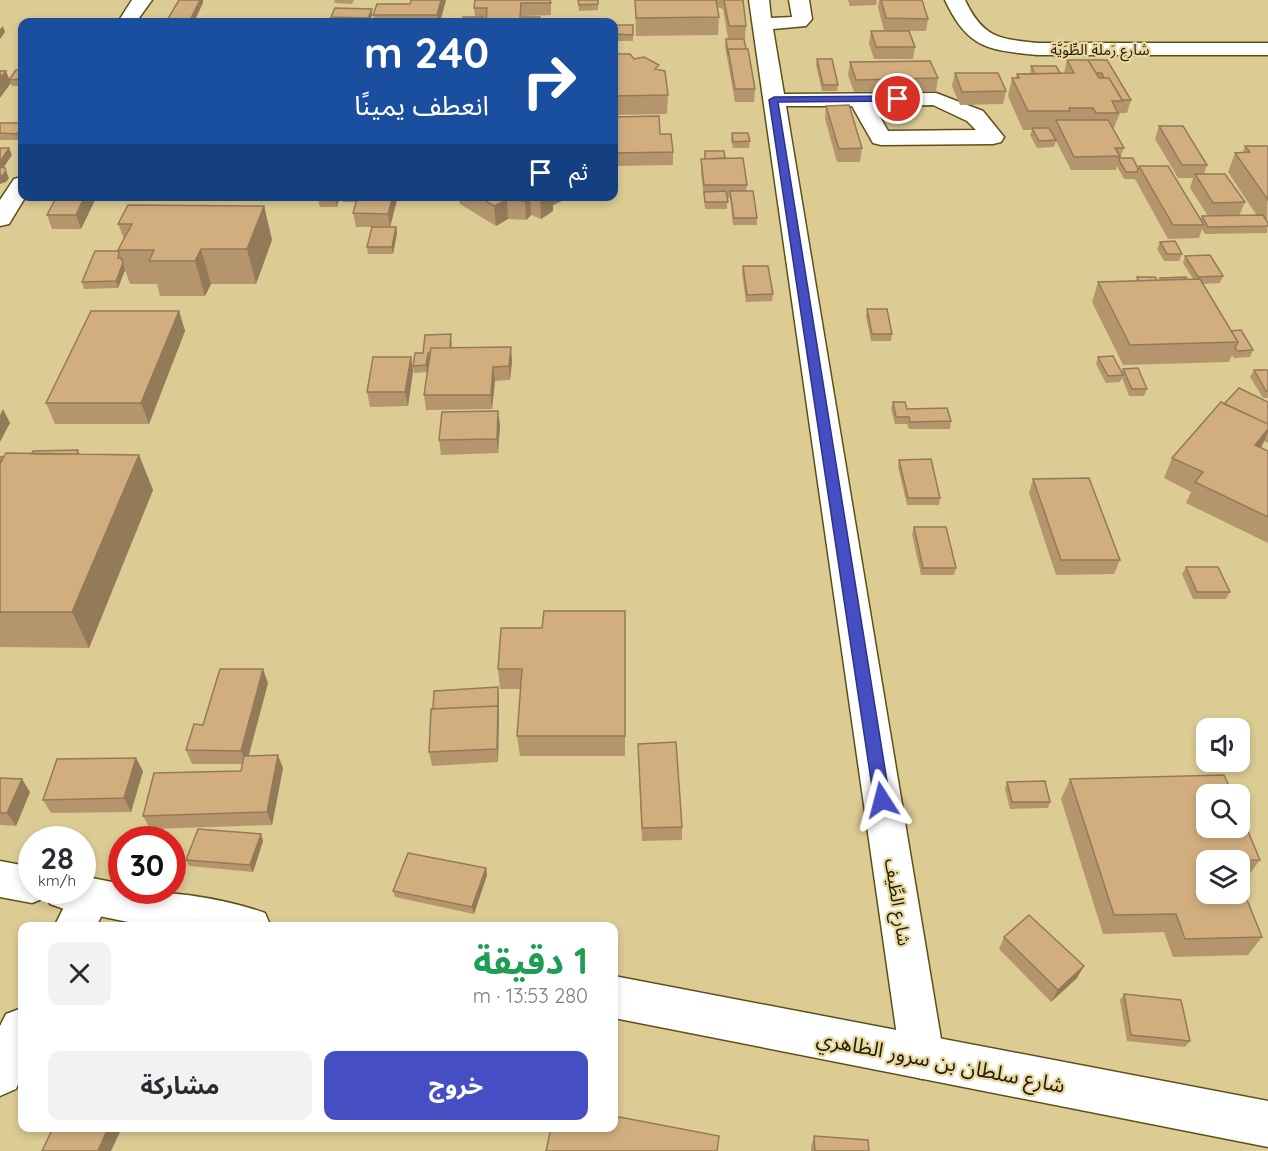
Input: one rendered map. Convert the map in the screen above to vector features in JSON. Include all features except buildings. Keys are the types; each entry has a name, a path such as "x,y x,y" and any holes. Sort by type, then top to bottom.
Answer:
{"street":[{"path":"130,18 142,0"},
{"path":"760,12 799,22 802,19 799,0"},
{"name":"شارع رَملة الطِّوَيَّة","path":"955,0 964,22 971,31 1002,45 1038,49 1268,49"},
{"name":"شارع الطِّيف","path":"760,12 922,1057"},
{"path":"774,100 859,99 936,99 975,116 993,137 881,138 859,99"},
{"path":"0,219 18,190"},
{"path":"0,879 18,882"},
{"path":"77,905 211,922"},
{"name":"شارع سلطان بن سرور الظاهري","path":"618,999 1268,1124"},
{"path":"0,1073 18,1037"}],"route":[{"path":"882,800 774,100 898,99"}]}
